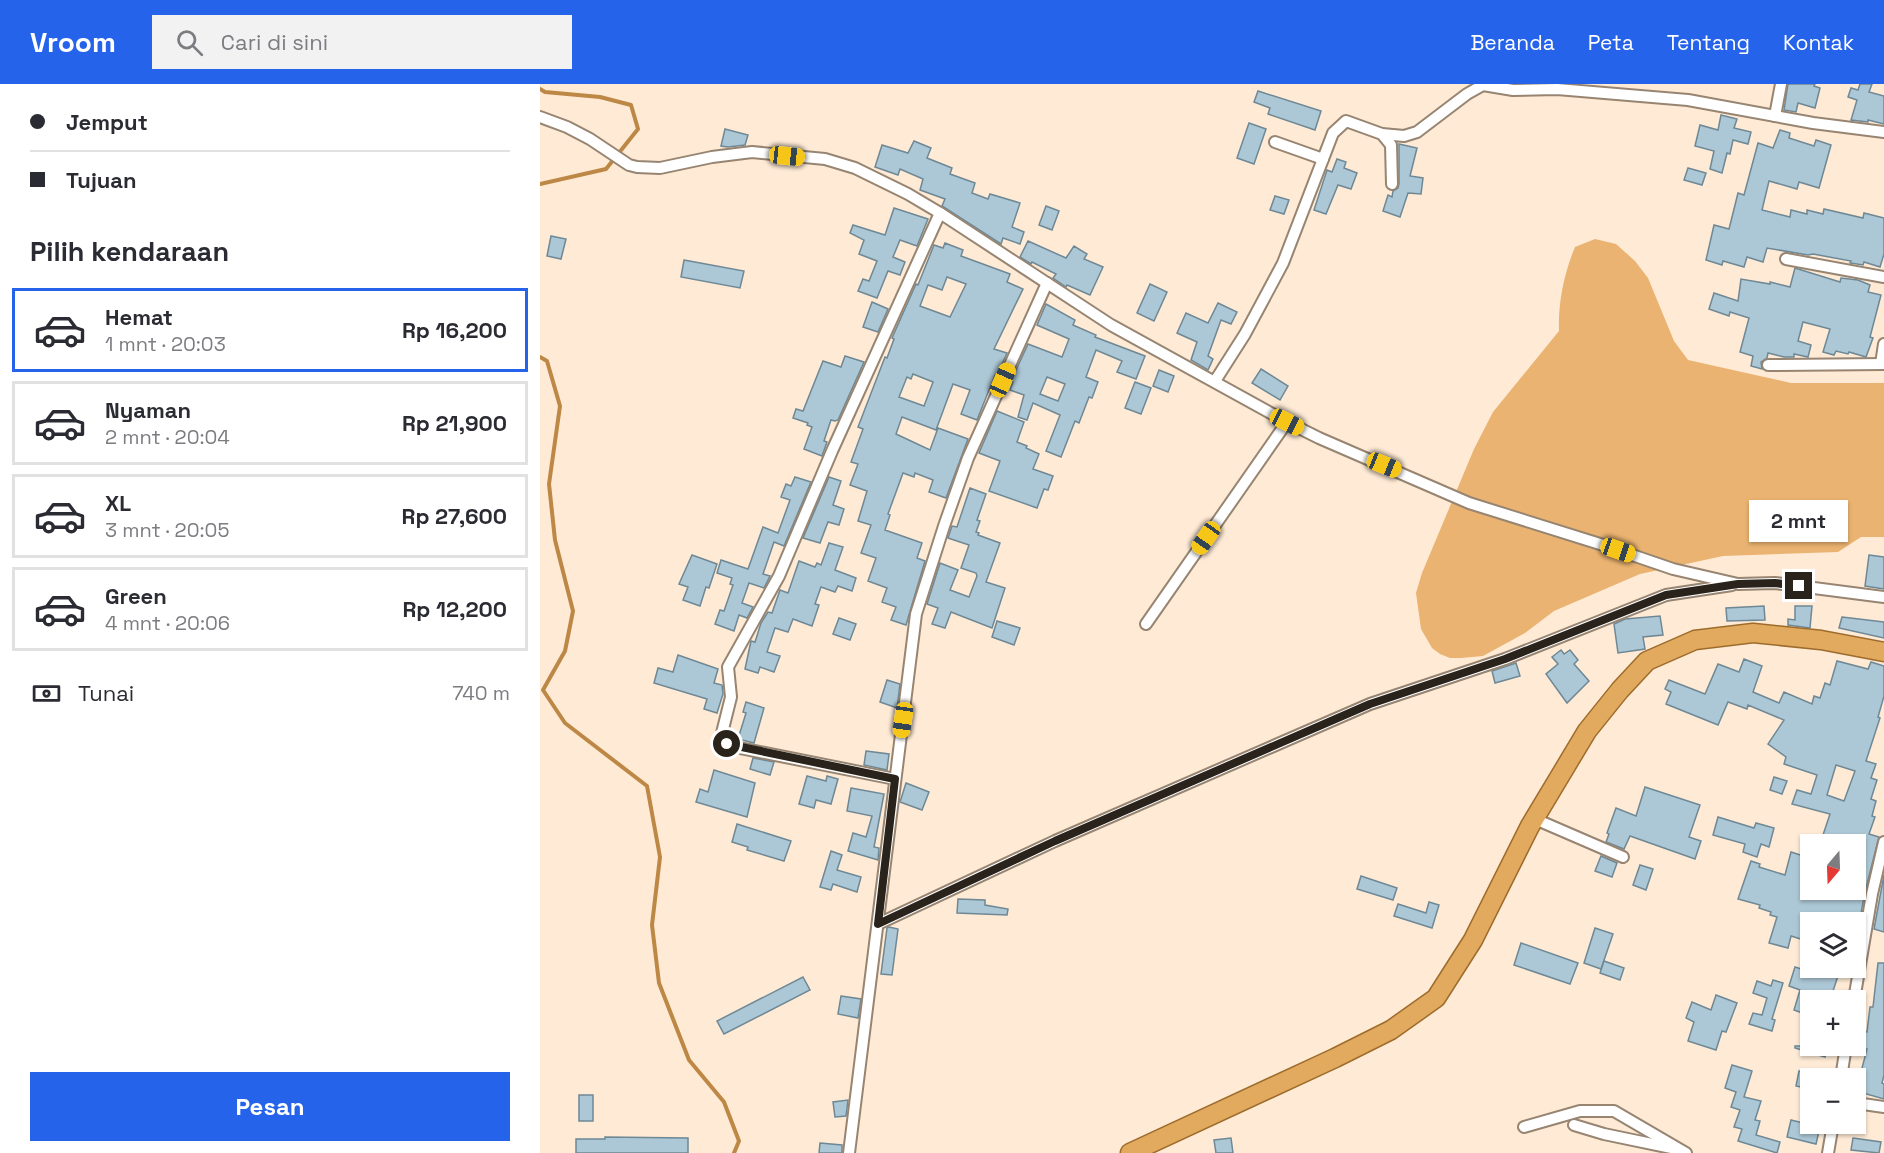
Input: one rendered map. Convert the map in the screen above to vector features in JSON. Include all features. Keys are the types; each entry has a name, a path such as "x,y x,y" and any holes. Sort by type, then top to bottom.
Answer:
{"highway":[{"path":"1130,1153 1391,1030 1436,998 1473,940 1535,819 1587,731 1620,690 1647,662 1695,640 1753,633 1821,640 1884,652"}],"street":[{"path":"1775,116 1782,84"},
{"path":"1215,381 1245,334 1283,263 1333,134 1346,121 1382,134 1404,136 1418,132 1467,94 1483,85 1513,90 1557,88 1688,100 1884,132"},
{"path":"540,117 590,139 629,165 660,168 712,157 752,152 825,159 855,168 908,194 940,213 1111,324 1319,438 1468,503 1673,569 1738,584"},
{"path":"1382,134 1390,145 1392,184"},
{"path":"1275,142 1323,159"},
{"path":"895,779 730,746 722,740 722,734 731,697 728,667 779,576 832,451 940,213"},
{"path":"1786,259 1884,277"},
{"path":"849,1153 913,633 923,590 968,458 1047,283"},
{"path":"1768,364 1882,364 1884,344"},
{"path":"1146,624 1287,422"},
{"path":"878,924 1055,841 1370,704 1505,659 1666,595 1738,584 1775,583 1884,597"},
{"path":"1535,819 1623,857"},
{"path":"1856,990 1872,894 1884,842"},
{"path":"1866,1104 1884,1107"},
{"path":"1524,1127 1580,1111 1614,1111 1683,1151"},
{"path":"1574,1125 1683,1151"},
{"path":"1828,1153 1831,1134"}],"shaded area":[{"path":"1595,239 1616,244 1635,261 1648,278 1674,341 1688,360 1791,383 1884,383 1884,537 1861,537 1838,552 1723,556 1640,574 1554,611 1525,633 1483,656 1450,658 1432,648 1421,629 1416,593 1422,573 1474,449 1493,412 1559,331 1563,288 1575,247"}],"building":[{"path":"1788,84 1815,84 1814,86 1820,88 1815,108 1798,103 1796,112 1784,110"},
{"path":"1860,84 1872,84 1869,92 1884,96 1884,124 1868,120 1868,122 1851,120 1857,100 1848,97 1851,88 1858,90"},
{"path":"1258,91 1321,111 1315,130 1268,114 1270,108 1254,102"},
{"path":"1721,115 1737,119 1734,128 1751,132 1748,144 1733,140 1722,173 1710,169 1714,151 1695,146 1700,125 1718,130"},
{"path":"1249,123 1266,129 1254,164 1237,158"},
{"path":"725,129 748,135 745,145 721,146"},
{"path":"1780,130 1790,133 1789,138 1814,146 1816,140 1831,145 1819,188 1799,182 1797,189 1769,181 1762,210 1790,217 1791,210 1807,214 1807,210 1823,214 1824,209 1863,218 1864,213 1884,218 1884,254 1880,267 1864,262 1863,265 1813,254 1767,248 1763,262 1747,257 1744,267 1723,261 1722,265 1706,260 1714,225 1729,229 1738,193 1744,195 1758,143 1773,148"},
{"path":"914,141 931,148 927,158 952,168 950,174 975,183 972,193 988,199 990,194 1020,203 1012,227 1024,232 1020,244 1003,238 1001,244 942,206 945,199 920,190 923,179 900,169 898,175 875,167 882,145 908,153"},
{"path":"1399,144 1417,148 1410,176 1423,178 1421,194 1408,193 1400,217 1383,211 1388,195 1392,197 1393,191 1398,188 1399,184"},
{"path":"1337,159 1346,162 1344,168 1357,173 1351,189 1338,185 1326,214 1314,210 1327,170 1332,172"},
{"path":"1688,168 1706,173 1702,185 1684,180"},
{"path":"1275,196 1289,200 1284,214 1270,210"},
{"path":"1046,206 1059,211 1052,230 1039,225"},
{"path":"894,208 928,219 917,246 900,240 893,257 905,262 900,275 888,271 877,298 858,291 863,279 869,281 877,261 859,254 864,240 850,233 853,225 885,235"},
{"path":"551,236 566,239 561,259 547,256"},
{"path":"1028,241 1066,258 1074,246 1087,254 1084,259 1103,267 1090,295 1067,285 1066,287 1053,278 1056,274 1020,257"},
{"path":"945,243 963,250 961,256 1010,274 1007,282 1023,289 994,349 1007,353 995,375 977,420 961,414 970,390 953,384 936,430 902,417 896,434 930,450 938,428 968,439 946,498 929,492 933,480 915,473 914,477 903,473 888,514 890,515 885,530 922,543 917,558 925,561 906,625 891,620 896,607 882,602 887,588 868,581 876,558 861,553 871,525 858,521 867,491 850,485 858,464 851,462 863,429 858,427 885,357 887,358 894,339 892,338 916,284 918,285 934,245 943,248","holes":["947,277 966,284 950,317 920,306 928,285 942,290","913,374 933,382 924,406 899,397 907,377 911,379"]},
{"path":"684,260 744,271 740,288 681,277"},
{"path":"1795,268 1840,282 1841,278 1858,280 1870,285 1868,292 1881,295 1870,337 1873,338 1866,357 1849,352 1848,354 1836,351 1834,355 1823,352 1830,329 1803,322 1798,341 1811,345 1808,357 1794,354 1794,357 1784,357 1768,353 1767,358 1761,362 1762,369 1751,366 1753,356 1740,352 1749,318 1730,312 1729,316 1709,309 1714,293 1738,301 1741,279 1790,287"},
{"path":"1150,284 1167,292 1154,321 1137,313"},
{"path":"872,302 888,309 878,332 863,327"},
{"path":"1218,303 1237,312 1231,324 1221,320 1208,356 1213,359 1208,370 1191,360 1197,342 1177,333 1186,313 1208,323"},
{"path":"1046,304 1075,320 1073,325 1096,335 1095,337 1145,356 1136,379 1117,372 1122,361 1096,350 1086,377 1098,382 1092,398 1089,397 1079,423 1075,421 1061,457 1046,451 1060,415 1033,403 1027,420 1018,417 1024,395 1010,390 1013,382 1011,381 1028,344 1062,357 1069,339 1037,325","holes":["1047,377 1065,384 1058,401 1040,394"]},
{"path":"845,356 864,362 838,420 831,420 822,456 804,449 812,427 807,425 808,423 793,418 796,409 803,411 823,361 841,367"},
{"path":"1261,369 1288,386 1280,400 1252,383"},
{"path":"1159,370 1174,376 1168,392 1153,386"},
{"path":"1135,382 1151,388 1141,414 1125,408"},
{"path":"997,411 1024,422 1017,442 1039,454 1033,469 1053,476 1048,490 1044,489 1037,508 989,491 1000,461 979,453"},
{"path":"795,477 811,482 784,546 774,542 763,574 770,576 764,588 749,583 742,603 753,607 747,618 739,615 734,631 715,624 720,610 724,611 733,585 730,584 732,578 717,573 721,560 748,569 763,527 778,533 790,500 781,497 786,484 791,486"},
{"path":"829,477 841,481 833,505 844,509 839,525 828,522 820,543 803,538"},
{"path":"970,488 986,494 977,520 980,521 976,532 979,533 978,535 1000,543 986,582 1005,588 992,628 951,612 945,628 932,624 938,608 927,604 940,563 958,570 950,590 969,597 977,576 976,573 961,568 969,545 948,538 952,526 957,527"},
{"path":"829,543 843,547 835,570 856,578 852,591 838,586 835,592 821,587 815,604 819,605 812,626 793,619 788,632 775,628 767,652 780,656 774,672 760,667 758,673 745,669 751,641 755,642 761,623 768,612 772,613 780,590 788,593 799,561 815,567 817,563 821,565"},
{"path":"692,555 717,564 700,606 683,600 688,587 679,584"},
{"path":"1869,555 1884,557 1884,589 1865,586"},
{"path":"1764,606 1765,620 1727,621 1726,608"},
{"path":"1795,606 1812,606 1810,628 1788,625 1788,619 1795,620"},
{"path":"1660,616 1663,635 1643,637 1645,649 1618,653 1614,624 1625,619"},
{"path":"1842,617 1884,622 1884,638 1839,628"},
{"path":"839,618 856,624 850,640 833,634"},
{"path":"997,621 1020,628 1014,645 992,637"},
{"path":"1561,650 1564,654 1570,650 1578,660 1574,664 1589,681 1567,703 1546,674 1558,664 1552,657"},
{"path":"678,655 718,669 714,683 722,685 723,694 717,713 704,709 707,699 654,683 658,668 673,672"},
{"path":"1744,659 1762,666 1753,692 1779,703 1784,692 1812,704 1814,696 1820,698 1825,683 1830,685 1837,661 1868,669 1871,662 1884,666 1884,696 1878,717 1880,718 1866,761 1876,764 1871,778 1877,780 1871,799 1876,801 1872,816 1875,817 1869,834 1879,837 1866,888 1866,834 1823,834 1830,814 1792,804 1797,790 1811,794 1817,775 1784,764 1786,757 1768,744 1784,720 1748,705 1747,709 1728,702 1718,725 1666,704 1671,692 1665,689 1669,680 1705,694 1718,664 1739,672","holes":["1836,765 1855,771 1844,801 1827,795"]},
{"path":"1516,663 1520,676 1495,683 1492,671"},
{"path":"887,680 900,684 897,708 880,702"},
{"path":"746,702 764,708 754,743 738,739 746,713 743,712"},
{"path":"866,751 889,754 887,770 864,765"},
{"path":"753,758 774,762 770,775 750,769"},
{"path":"714,770 755,783 747,817 696,802 700,789 708,792"},
{"path":"807,776 826,781 827,776 838,779 831,804 816,800 814,808 799,804"},
{"path":"1774,777 1787,781 1782,794 1770,790"},
{"path":"906,783 929,792 922,810 900,802"},
{"path":"1645,787 1700,805 1689,837 1701,841 1695,859 1630,836 1624,849 1606,842 1616,808 1636,816"},
{"path":"851,788 884,794 874,847 879,848 878,860 848,851 853,833 866,837 872,816 847,811"},
{"path":"1718,817 1754,828 1756,823 1774,828 1769,847 1761,844 1757,857 1743,852 1745,844 1713,835"},
{"path":"737,824 791,841 784,861 747,850 748,847 732,842"},
{"path":"831,851 842,855 837,870 861,877 857,892 833,884 831,890 820,887"},
{"path":"1791,852 1800,855 1800,900 1864,900 1861,912 1800,912 1800,939 1791,936 1788,948 1769,943 1777,917 1759,908 1760,905 1738,899 1751,861 1760,864 1759,867 1785,875"},
{"path":"1601,856 1617,863 1612,877 1595,871"},
{"path":"1640,865 1653,869 1646,890 1633,885"},
{"path":"1884,875 1884,932 1874,929"},
{"path":"1361,876 1397,888 1393,900 1357,889"},
{"path":"958,899 985,900 985,905 1008,909 1007,915 957,913"},
{"path":"1429,902 1439,905 1432,928 1394,916 1398,904 1426,913"},
{"path":"887,928 898,929 892,975 881,974"},
{"path":"1595,928 1613,934 1601,969 1584,963"},
{"path":"1521,943 1578,963 1570,984 1514,965"},
{"path":"1604,961 1624,968 1620,980 1600,973"},
{"path":"1878,963 1884,963 1884,1075 1882,1083 1884,1084 1884,1099 1866,1094 1866,1068 1862,1068 1867,1049 1866,1032 1870,1007 1873,1007"},
{"path":"1795,967 1800,969 1800,978 1837,978 1833,990 1800,990 1789,986"},
{"path":"803,977 810,990 724,1034 717,1021"},
{"path":"1773,980 1783,983 1772,1019 1775,1020 1772,1031 1749,1024 1753,1013 1762,1015 1767,998 1753,993 1757,981 1771,986"},
{"path":"1800,990 1800,1012 1794,1010"},
{"path":"1716,995 1737,1003 1726,1032 1722,1031 1716,1050 1688,1041 1694,1022 1686,1018 1692,1002 1711,1010"},
{"path":"841,996 861,999 858,1018 838,1014"},
{"path":"1732,1065 1752,1071 1744,1097 1761,1101 1755,1120 1760,1121 1756,1135 1780,1142 1777,1153 1738,1141 1742,1129 1734,1127 1740,1110 1731,1107 1736,1092 1725,1088"},
{"path":"1799,1071 1800,1071 1800,1087 1796,1086"},
{"path":"579,1095 593,1095 593,1121 579,1121"},
{"path":"848,1100 846,1116 835,1117 833,1102"},
{"path":"1791,1120 1800,1122 1800,1134 1818,1134 1816,1144 1787,1137"},
{"path":"605,1137 688,1138 688,1153 576,1153 576,1139 605,1139"},
{"path":"1231,1138 1233,1153 1216,1153 1214,1140"},
{"path":"1853,1138 1881,1142 1879,1153 1851,1150"},
{"path":"820,1143 842,1145 842,1153 819,1153"}],"waterway":[{"path":"540,89 545,92 600,97 631,105 638,129 606,169 540,184"},
{"path":"540,357 547,361 560,406 549,484 555,540 573,611 565,651 543,690 565,723 647,786 660,857 652,925 659,983 689,1060 724,1102 739,1141 734,1153"}],"route":[{"path":"727,744 895,779 878,924 1055,841 1370,704 1505,659 1666,595 1738,584 1775,583 1799,586"}]}
